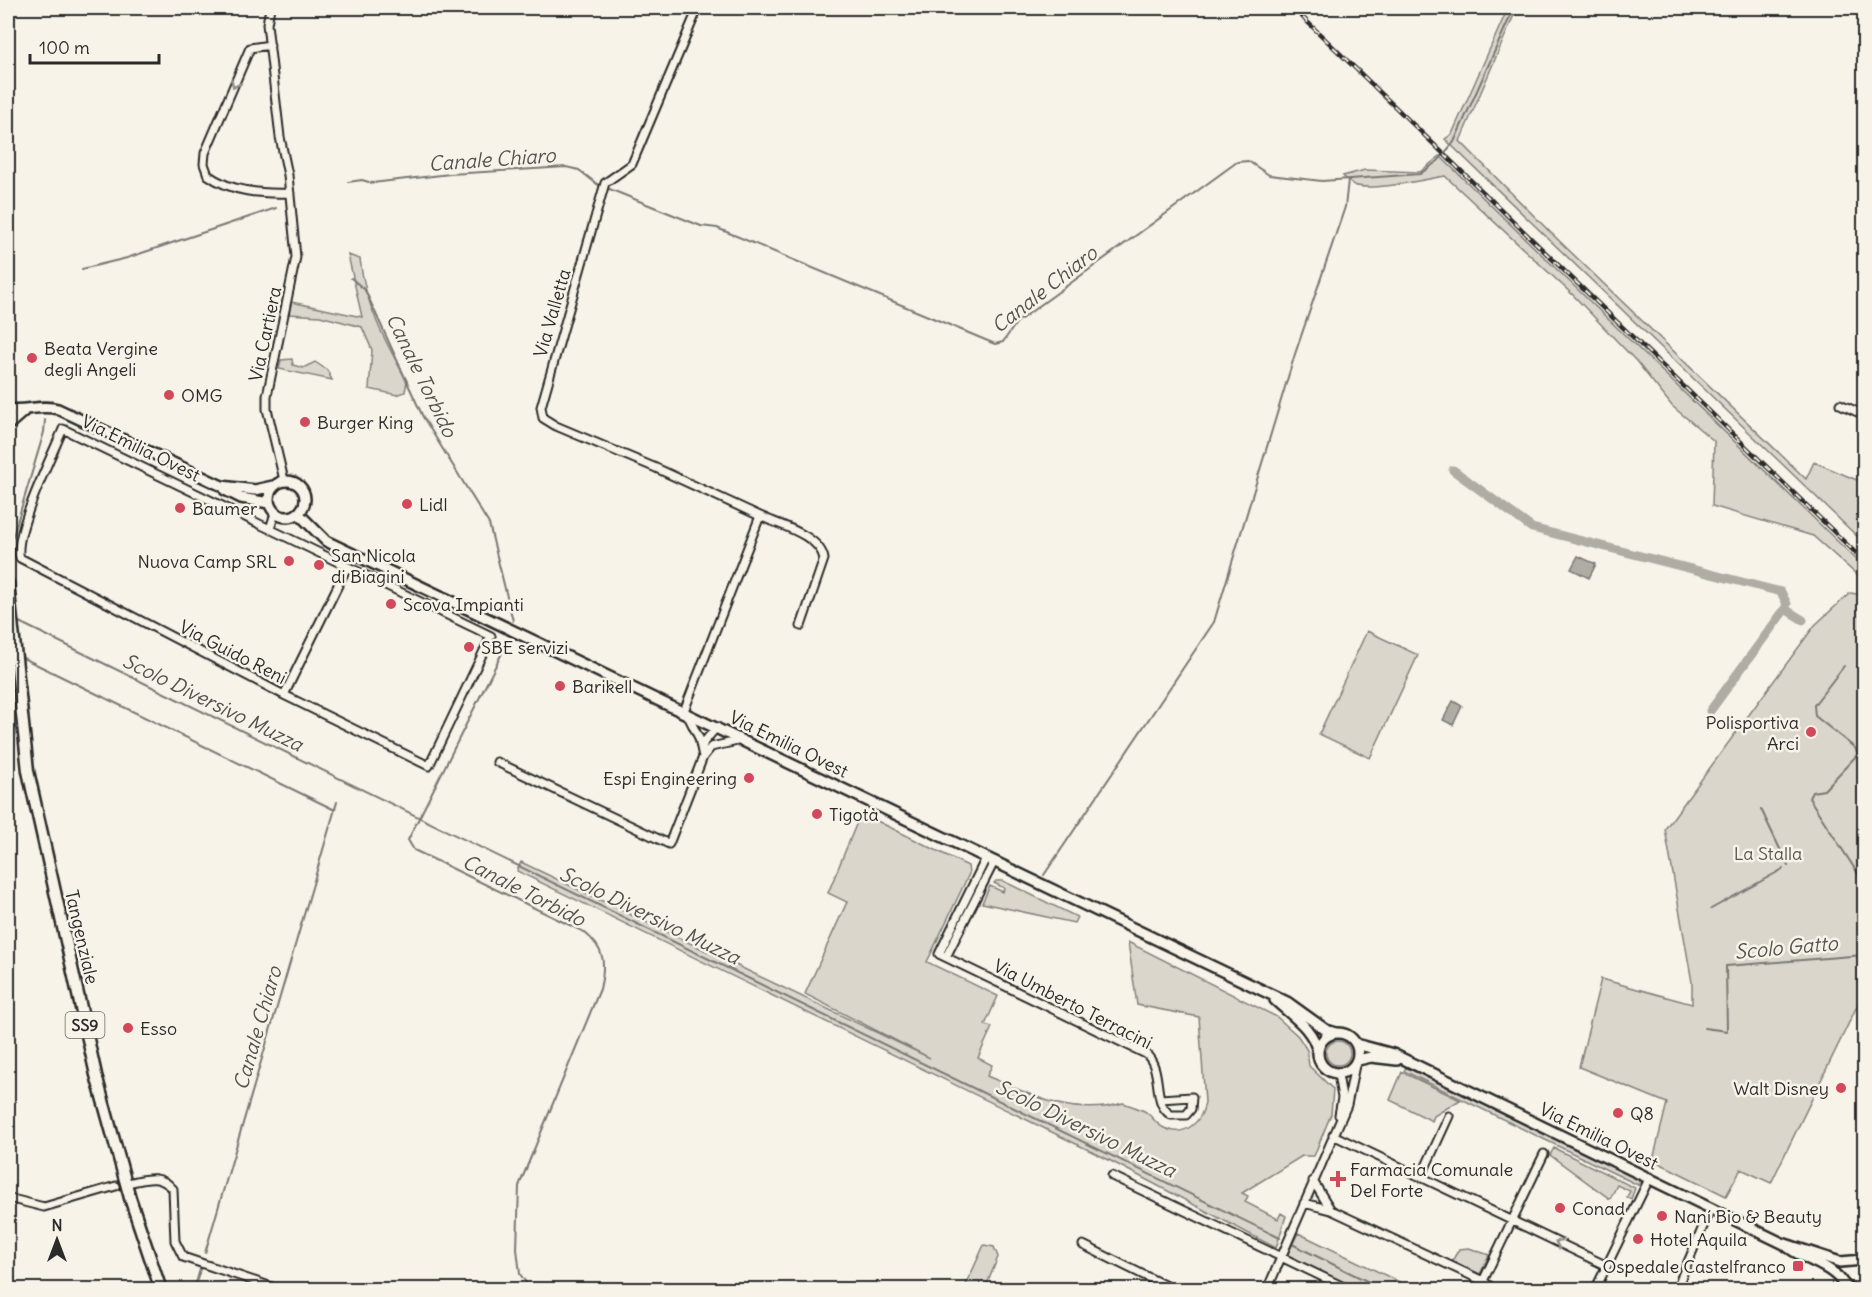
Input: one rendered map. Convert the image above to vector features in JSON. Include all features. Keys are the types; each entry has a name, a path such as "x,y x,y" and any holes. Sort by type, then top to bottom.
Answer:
{"main road":[{"name":"Via Emilia Ovest","path":"8,409 24,411 47,407 222,486 255,490 273,486"},
{"name":"Via Emilia Ovest","path":"8,425 24,411"},
{"path":"284,480 296,482 304,491 305,503 298,513 287,517 275,513 269,503 273,486 284,480"},
{"name":"Via Emilia Ovest","path":"222,486 228,493 269,503"},
{"name":"Via Emilia Ovest","path":"298,513 326,541 685,711 1271,997 1296,1007 1318,1025 1336,1034"},
{"name":"Tangenziale","path":"8,583 28,771 84,1021 120,1165 161,1290"},
{"name":"Via Emilia Ovest","path":"1271,997 1306,1026 1318,1052"},
{"path":"1336,1034 1349,1036 1356,1044 1356,1063 1338,1074 1326,1070 1318,1052 1324,1039 1336,1034"},
{"name":"Via Emilia Ovest","path":"1356,1044 1382,1050 1782,1243 1847,1263 1862,1263"},
{"name":"Via Emilia Ovest","path":"1356,1063 1380,1057 1402,1060"},
{"name":"Via Emilia Ovest","path":"1782,1243 1840,1278 1843,1284 1859,1288"},
{"path":"1840,1278 1841,1269 1847,1263"}],"street":[{"name":"Via Cartiera","path":"270,8 267,19 280,137 290,193 296,263 267,400 284,480"},
{"name":"Via Valletta","path":"698,8 632,164 604,185 542,401 543,418 556,426 656,468 812,541 823,554 824,559 801,626"},
{"path":"270,45 250,48 205,153 204,164 208,175 214,180 258,193 290,193"},
{"path":"1840,404 1864,415"},
{"name":"Via Emilia Ovest","path":"25,562 20,558 18,549 33,499 63,429 492,636 429,766"},
{"path":"270,529 275,513"},
{"path":"703,757 702,748 685,711 760,516"},
{"name":"Via Guido Reni","path":"25,562 284,695 429,766"},
{"path":"284,695 348,567"},
{"path":"702,748 704,742 717,727"},
{"path":"497,762 669,844 703,757 711,747 717,727"},
{"path":"711,747 742,740"},
{"name":"Via Umberto Terracini","path":"990,860 943,956 1146,1054 1156,1066 1160,1099"},
{"path":"1267,1290 1350,1095 1356,1063"},
{"path":"1338,1074 1342,1098 1338,1121"},
{"path":"1192,1097 1191,1109 1186,1115 1171,1115 1162,1107 1160,1099 1192,1097"},
{"path":"1421,1177 1449,1116"},
{"path":"1333,1135 1607,1266"},
{"path":"1483,1281 1544,1154"},
{"path":"1112,1176 1350,1290"},
{"path":"132,1182 153,1177 161,1179 173,1189 175,1241 183,1257 281,1290"},
{"path":"1595,1290 1649,1179"},
{"path":"1313,1180 1330,1210"},
{"path":"8,1198 44,1207 116,1186"},
{"path":"1308,1192 1324,1199"},
{"path":"1304,1203 1330,1210 1483,1281 1495,1290"},
{"path":"1676,1290 1711,1208"},
{"path":"1083,1245 1174,1290"}],"green space":[{"path":"1508,8 1517,8 1460,141 1549,231 1806,479 1814,462 1864,483 1864,543 1445,139 1452,134"},
{"path":"1440,156 1864,567 1864,581 1813,536 1712,506 1714,441 1672,406 1636,361 1574,296 1445,176 1362,187 1354,185 1343,176 1365,170 1420,172"},
{"path":"348,255 360,259 371,307 407,381 405,392 397,395 369,389 372,350 362,327 320,316 289,314 291,302 362,317"},
{"path":"292,359 293,365 303,368 315,362 327,370 332,380 279,369 281,360"},
{"name":"La Stalla","path":"1850,593 1864,595 1864,998 1860,1000 1771,1183 1741,1169 1726,1196 1653,1160 1667,1103 1579,1067 1601,979 1692,1004 1692,982 1665,829 1815,625"},
{"path":"1367,631 1418,655 1370,758 1319,734"},
{"path":"863,814 968,866 969,874 927,962 998,996 985,1025 992,1027 978,1058 992,1065 987,1076 1054,1103 1087,1108 1123,1103 1146,1112 1161,1126 1172,1131 1185,1129 1196,1122 1205,1102 1199,1017 1137,1005 1128,942 1277,1017 1298,1036 1307,1050 1309,1066 1333,1089 1331,1114 1314,1156 1302,1156 1242,1193 1248,1196 1245,1202 1278,1219 1281,1213 1286,1216 1276,1248 1107,1159 517,871 521,862 930,1058 805,994 847,902 828,893 860,815"},
{"path":"1003,881 1077,917 1074,923 982,903 990,886 1003,892 1004,888 994,883"},
{"path":"1338,1041 1347,1044 1350,1053 1347,1062 1338,1065 1329,1062 1326,1053 1329,1044"},
{"path":"1406,1067 1638,1179 1640,1186 1404,1071"},
{"path":"1402,1072 1460,1100 1434,1116 1432,1121 1390,1100"},
{"path":"1554,1148 1635,1188 1631,1199 1627,1197 1630,1191 1617,1185 1610,1199 1550,1155"},
{"path":"1298,1233 1414,1289 1355,1289 1290,1258 1288,1254"},
{"path":"984,1245 994,1247 998,1257 985,1289 964,1289"},
{"path":"1469,1248 1489,1255 1480,1274 1452,1261 1459,1249"}],"shaded area":[{"path":"1578,556 1596,564 1589,578 1571,569"},
{"path":"1453,701 1462,706 1453,725 1443,720"}],"waterway":[{"name":"Canale Chiaro","path":"348,182 362,180 372,183 450,174 566,167 579,170 597,184 701,226 717,228 995,344 1003,342 1017,322 1237,162 1248,161 1269,175 1322,181 1420,174 1438,161 1454,142 1514,8"},
{"path":"1044,875 1214,622 1295,354 1345,207 1348,180"},
{"name":"Canale Chiaro","path":"82,269 127,258 276,208"},
{"name":"Canale Torbido","path":"351,278 365,290 423,417 489,524 513,621"},
{"name":"Canale Chiaro","path":"10,546 44,432 45,420"},
{"path":"1453,470 1532,528 1781,592 1787,604 1785,609 1803,620"},
{"path":"1710,711 1785,609"},
{"name":"Scolo Diversivo Muzza","path":"15,620 1280,1238"},
{"name":"Canale Torbido","path":"507,643 408,840 414,850 584,932 596,944 602,957 603,972 600,989 519,1186 517,1249 520,1274 531,1290"},
{"name":"Canale Chiaro","path":"19,656 335,810"},
{"name":"Scolo Gatto","path":"1844,666 1814,705 1815,716 1855,748 1858,754 1824,790 1812,792 1809,798 1864,883"},
{"name":"Canale Chiaro","path":"205,1253 337,802"},
{"path":"1761,809 1788,866"},
{"path":"1711,909 1783,869"},
{"name":"Scolo Gatto","path":"1704,1028 1727,1031 1726,966 1864,955"},
{"name":"Scolo Diversivo Muzza","path":"1292,1244 1385,1290"},
{"name":"Canale Chiaro","path":"194,1290 201,1266"}],"railway":[{"path":"1293,8 1864,561"}],"place":[{"name":"Beata Vergine degli Angeli","path":"32,358"},
{"name":"OMG","path":"169,395"},
{"name":"Burger King","path":"305,422"},
{"name":"Lidl","path":"407,504"},
{"name":"Baumer","path":"180,508"},
{"name":"Nuova Camp SRL","path":"289,561"},
{"name":"San Nicola di Biagini","path":"319,565"},
{"name":"Scova Impianti","path":"391,604"},
{"name":"SBE servizi","path":"469,647"},
{"name":"Barikell","path":"560,686"},
{"name":"Polisportiva Arci","path":"1811,732"},
{"name":"Espi Engineering","path":"749,778"},
{"name":"Tigotà","path":"817,814"},
{"name":"Esso","path":"128,1028"},
{"name":"Walt Disney","path":"1841,1088"},
{"name":"Q8","path":"1618,1113"},
{"name":"Farmacia Comunale Del Forte","path":"1338,1179"},
{"name":"Conad","path":"1560,1208"},
{"name":"Naní Bio & Beauty","path":"1662,1216"},
{"name":"Hotel Aquila","path":"1638,1239"},
{"name":"Ospedale Castelfranco","path":"1798,1266"}]}
